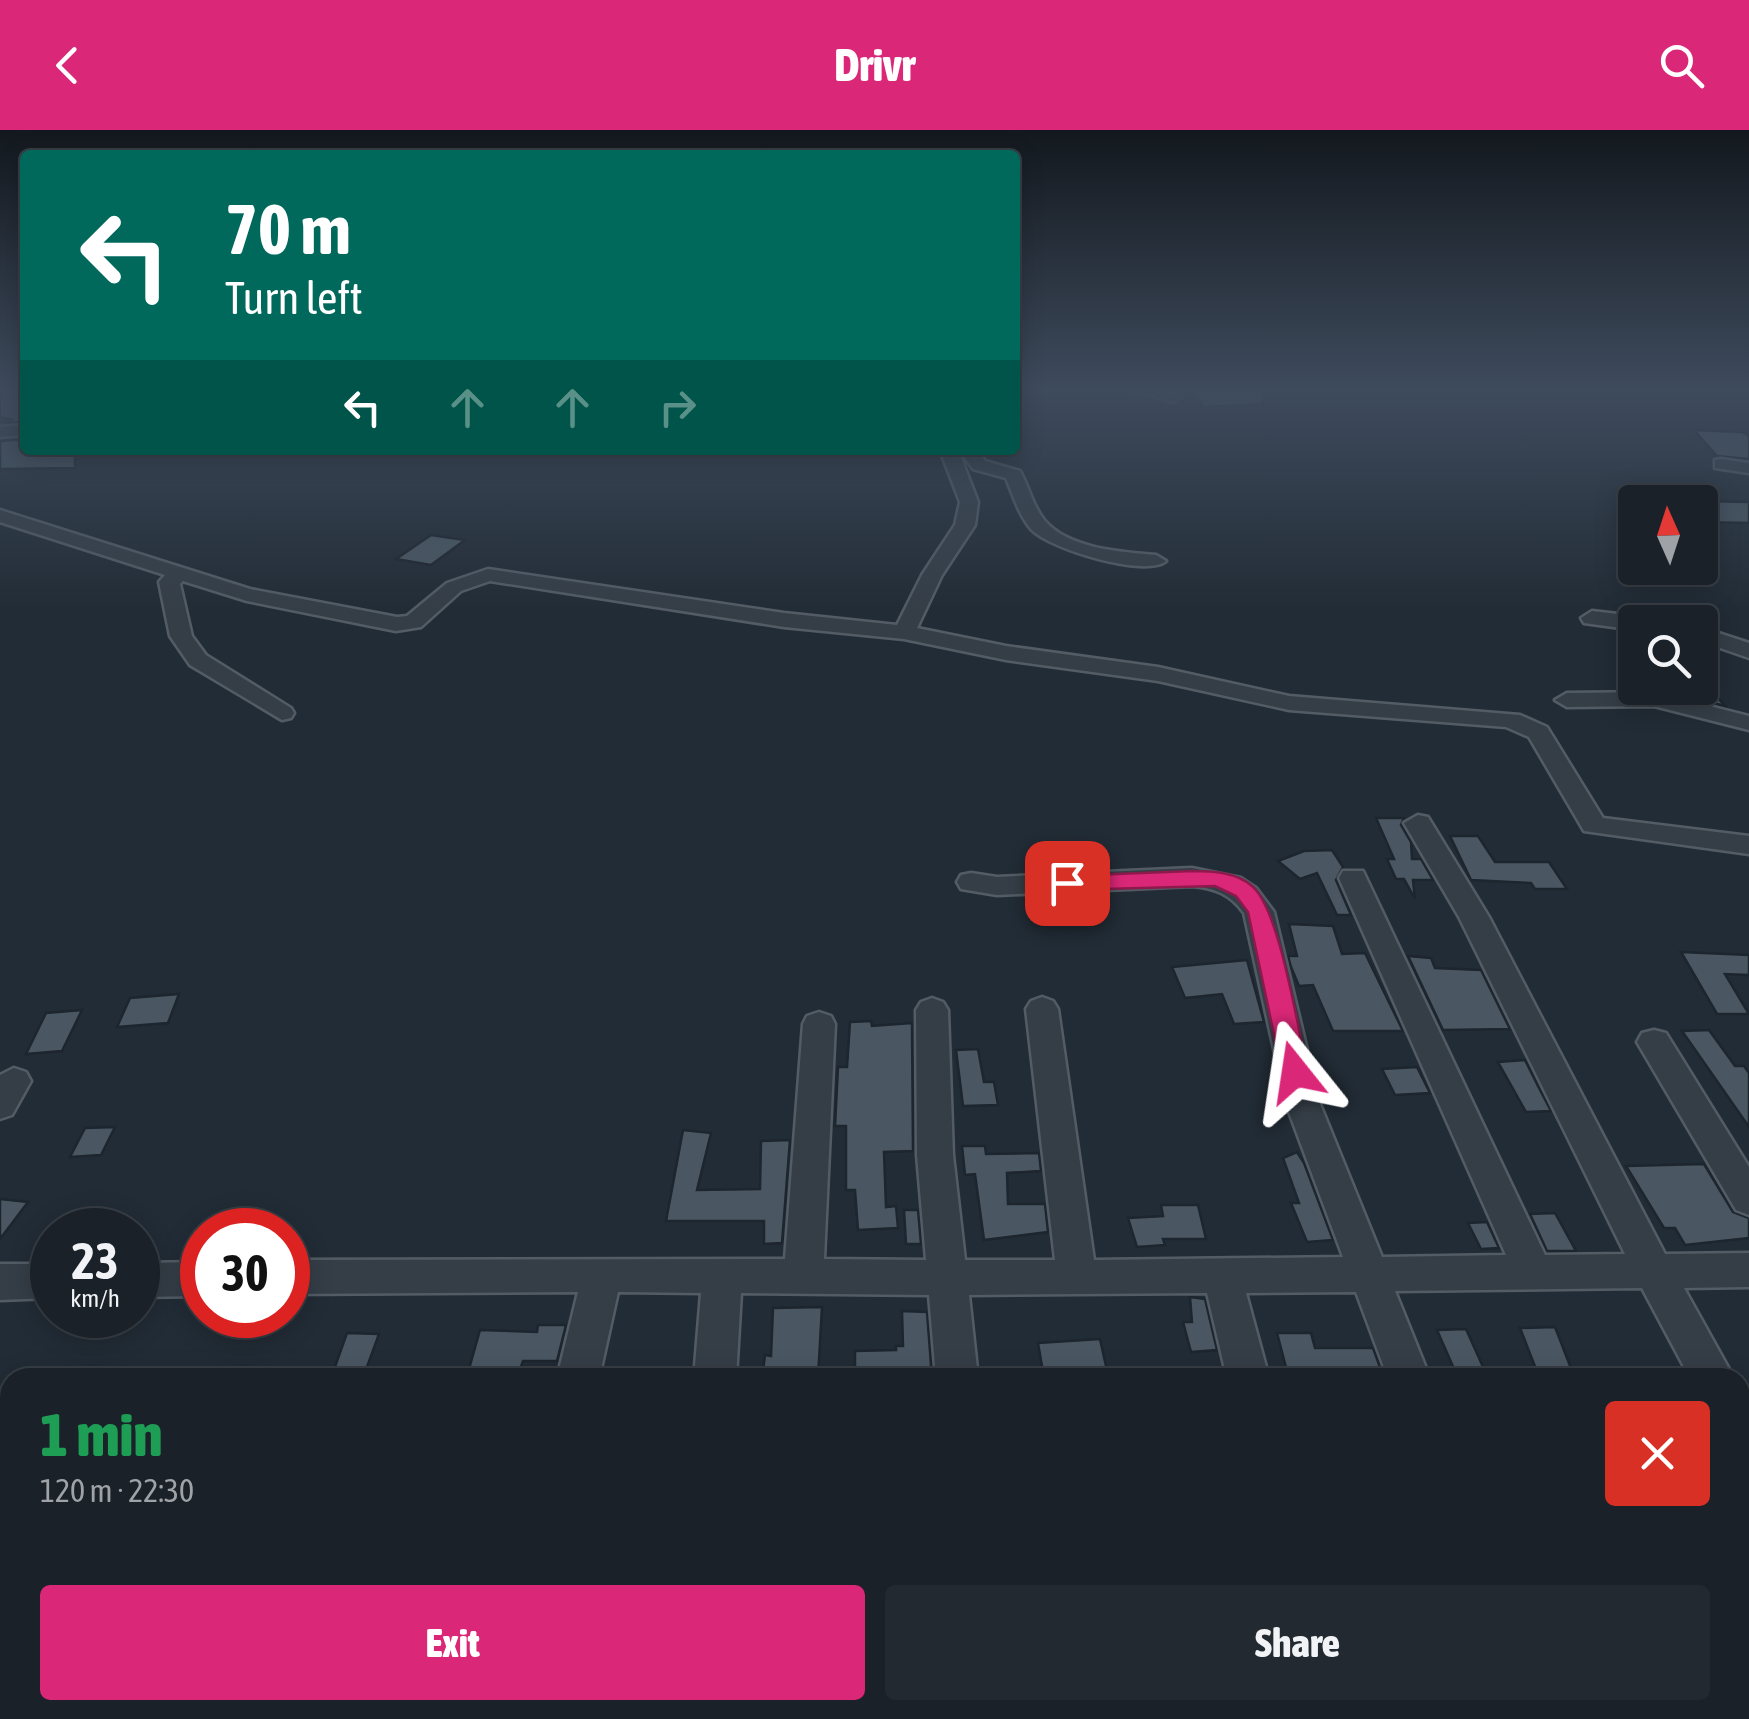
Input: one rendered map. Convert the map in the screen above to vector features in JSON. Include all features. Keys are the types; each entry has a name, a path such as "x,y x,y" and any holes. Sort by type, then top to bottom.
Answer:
{"street":[{"path":"904,632 932,575 965,525 969,502 953,461"},
{"path":"978,461 1014,475 1037,524 1052,536 1076,546 1156,560"},
{"path":"1721,464 1749,468"},
{"path":"0,516 248,595 365,614 396,624 422,617 454,587 488,575 815,624 904,632 1006,653 1158,674 1290,704 1398,709 1523,722 1538,732 1594,825 1749,845"},
{"path":"180,574 168,582 186,645 198,660 282,713"},
{"path":"1592,618 1618,620"},
{"path":"1718,640 1749,650"},
{"path":"1566,700 1654,699 1749,723"},
{"path":"1418,823 1474,917 1653,1270 1707,1368"},
{"path":"971,882 996,886 1192,878 1218,879 1244,890 1260,912 1304,1104 1405,1368"},
{"path":"1353,878 1534,1274"},
{"path":"1042,1008 1078,1277"},
{"path":"932,1010 935,1155 956,1368"},
{"path":"802,1278 820,1024"},
{"path":"1654,1042 1749,1199"},
{"path":"310,1277 945,1278 1749,1270"},
{"path":"580,1368 602,1275"},
{"path":"716,1368 722,1275"},
{"path":"1222,1275 1245,1368"},
{"path":"0,1282 30,1281"}],"building":[{"path":"0,461 75,461 75,468 0,469"},
{"path":"1718,501 1749,502 1749,523 1718,522"},
{"path":"431,535 465,540 431,565 396,559"},
{"path":"1376,818 1404,818 1401,825 1411,842 1412,859 1421,859 1433,880 1413,880 1415,899 1404,879 1396,879 1387,859 1394,859"},
{"path":"1450,836 1478,836 1495,862 1549,862 1567,889 1471,880"},
{"path":"1332,850 1343,867 1336,880 1351,915 1337,915 1317,873 1300,879 1278,861 1304,851"},
{"path":"1289,924 1333,926 1342,954 1365,953 1403,1031 1333,1031 1313,985 1299,986 1291,967 1288,956 1297,956"},
{"path":"1681,952 1749,955 1749,975 1725,974 1749,1014 1717,1014"},
{"path":"1408,956 1431,958 1435,968 1481,970 1510,1029 1443,1030"},
{"path":"1247,960 1264,1022 1234,1024 1222,994 1185,998 1172,967"},
{"path":"179,994 168,1023 117,1027 130,998"},
{"path":"82,1010 62,1051 26,1054 46,1013"},
{"path":"871,1021 872,1026 912,1023 913,1151 884,1152 886,1207 896,1206 898,1228 858,1230 855,1190 846,1190 846,1126 835,1126 838,1067 847,1067 850,1022"},
{"path":"1709,1030 1735,1066 1744,1066 1749,1073 1749,1127 1682,1031"},
{"path":"978,1049 984,1082 994,1082 998,1105 963,1106 956,1050"},
{"path":"1525,1060 1551,1111 1526,1112 1498,1062"},
{"path":"1417,1067 1430,1093 1395,1095 1382,1069"},
{"path":"115,1127 101,1155 70,1157 85,1128"},
{"path":"683,1130 711,1133 697,1190 760,1189 761,1141 790,1140 782,1243 764,1244 764,1221 666,1221"},
{"path":"962,1146 985,1146 986,1154 1039,1153 1041,1171 1007,1173 1008,1204 1045,1204 1048,1232 984,1240 975,1174 965,1175"},
{"path":"1297,1152 1333,1240 1307,1242 1291,1203 1299,1203 1283,1158"},
{"path":"1704,1164 1733,1212 1749,1218 1749,1238 1685,1245 1675,1228 1664,1228 1626,1166"},
{"path":"0,1199 28,1202 0,1239"},
{"path":"1161,1205 1198,1205 1206,1239 1163,1239 1165,1245 1137,1247 1128,1218 1163,1216"},
{"path":"904,1210 918,1210 921,1244 906,1244"},
{"path":"1555,1213 1576,1251 1547,1251 1530,1214"},
{"path":"1487,1222 1499,1248 1481,1249 1468,1223"},
{"path":"1190,1297 1205,1299 1217,1350 1191,1352 1183,1322 1192,1322"},
{"path":"822,1307 819,1368 763,1368 765,1355 771,1356 773,1308"},
{"path":"902,1311 927,1312 931,1368 855,1368 855,1351 896,1350 896,1346 903,1346"},
{"path":"538,1325 566,1325 557,1361 523,1361 521,1368 469,1368 480,1330 537,1332"},
{"path":"1555,1327 1571,1368 1536,1368 1520,1328"},
{"path":"1466,1329 1484,1368 1454,1368 1437,1330"},
{"path":"347,1333 379,1334 367,1368 335,1368"},
{"path":"1277,1333 1311,1333 1315,1348 1373,1348 1380,1368 1286,1368"},
{"path":"1100,1339 1106,1368 1042,1368 1038,1343"}],"route":[{"path":"1067,883 1218,879 1244,890 1260,912 1272,982 1295,1072"}]}
